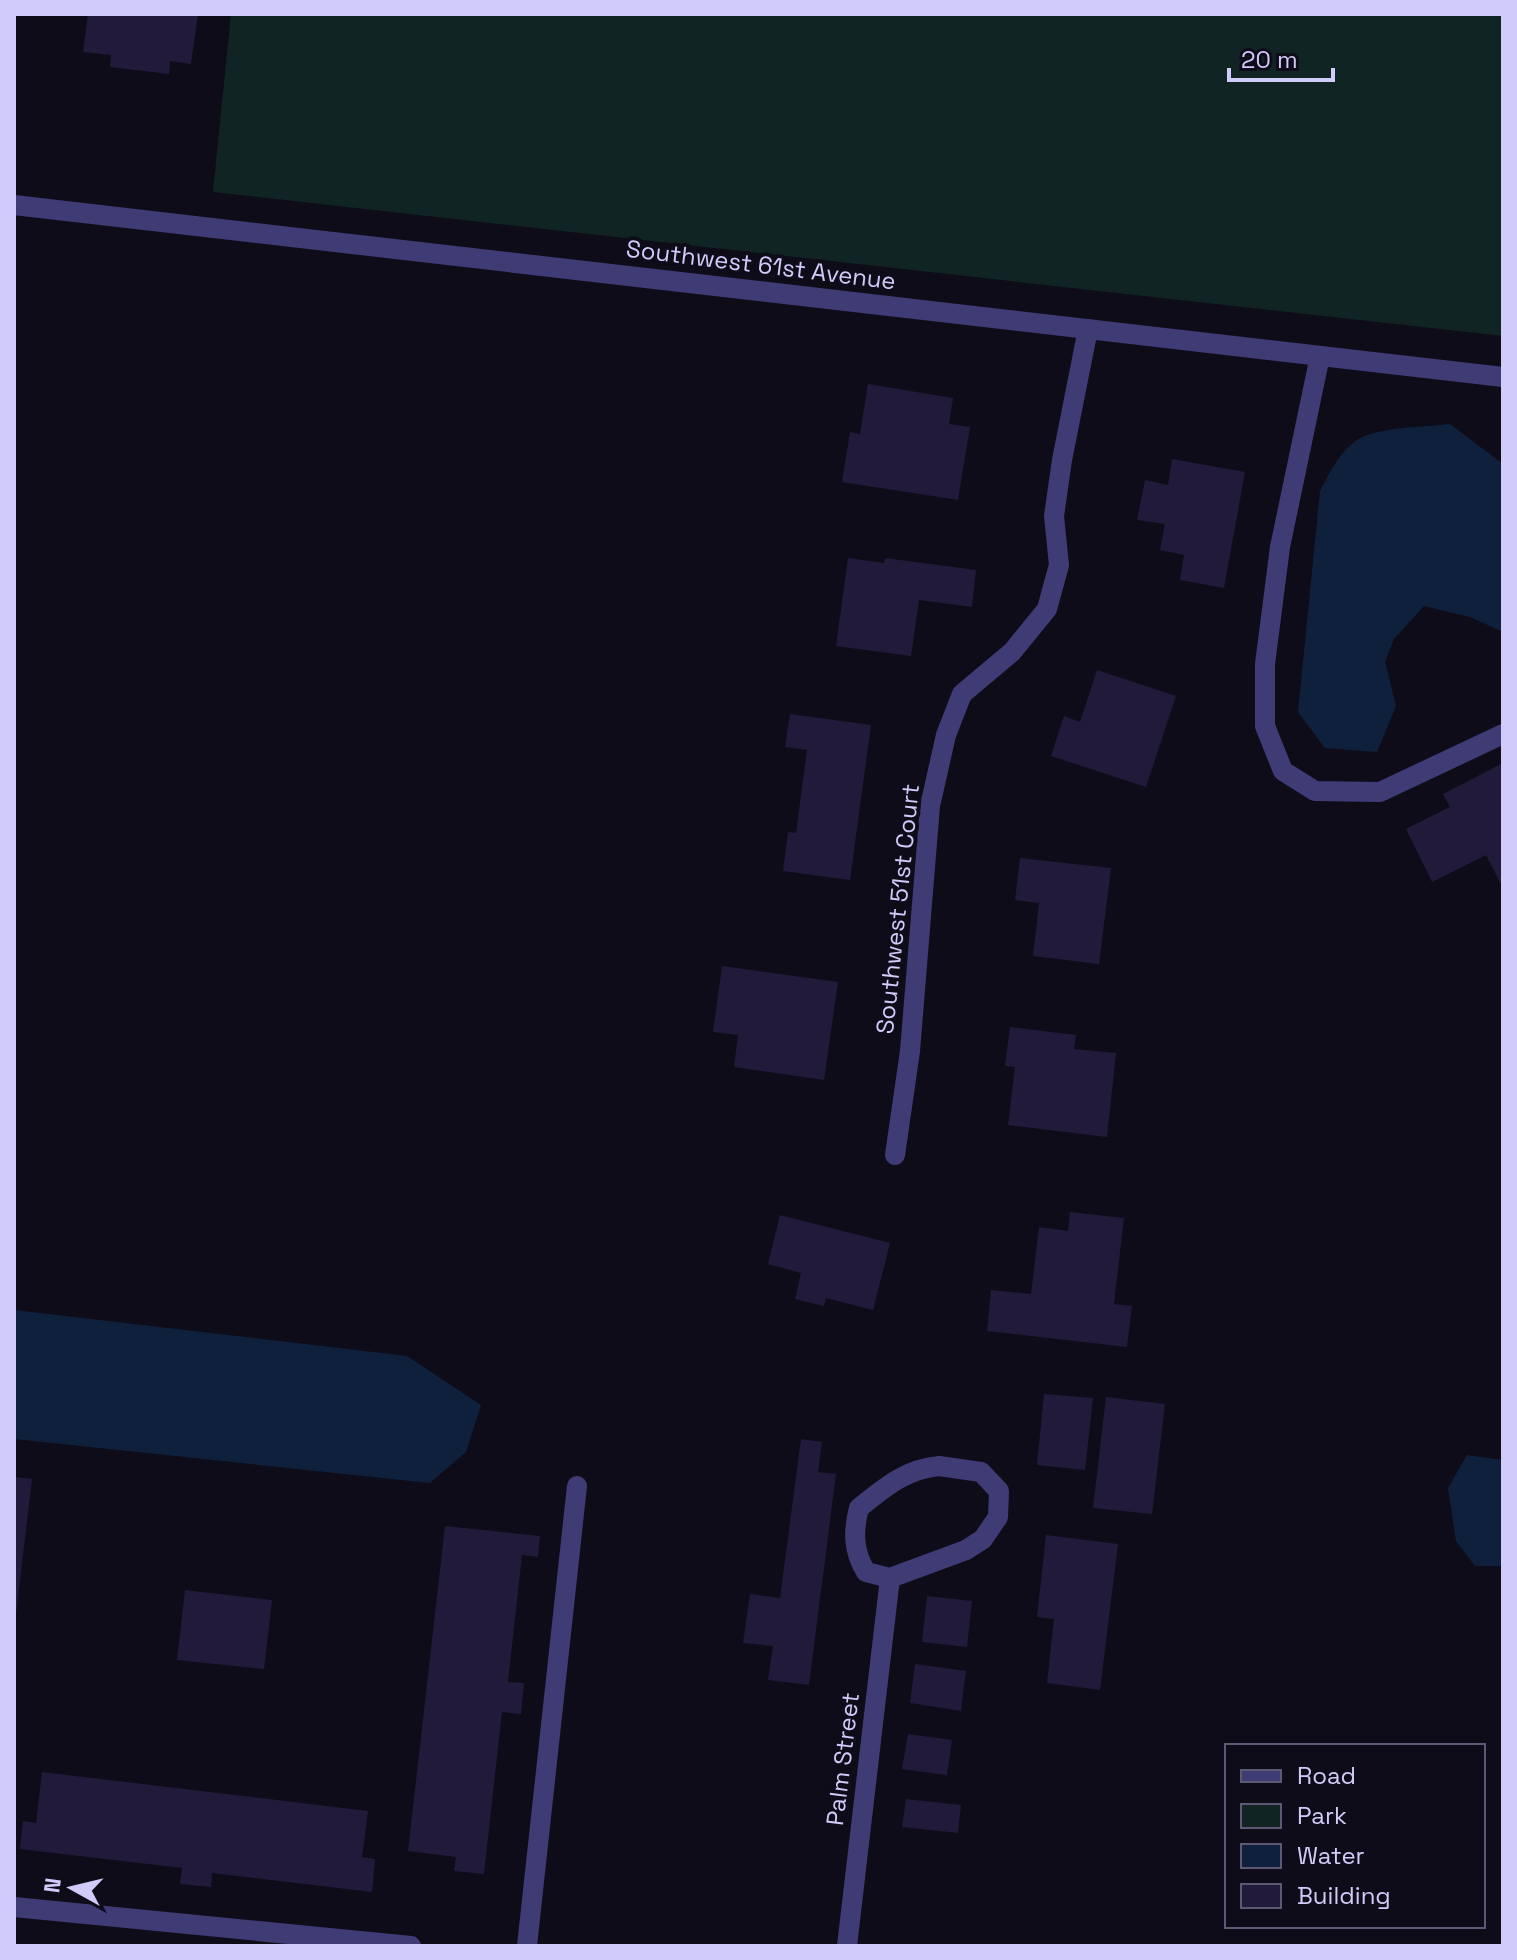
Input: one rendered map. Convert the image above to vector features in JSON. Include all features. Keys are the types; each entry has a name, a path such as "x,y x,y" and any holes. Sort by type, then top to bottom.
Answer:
{"street":[{"name":"Southwest 61st Avenue","path":"14,205 1503,377"},
{"name":"Southwest 51st Court","path":"895,1155 910,1051 930,806 946,735 962,694 1012,652 1047,609 1059,565 1054,516 1062,460 1088,329"},
{"path":"1320,356 1280,547 1265,664 1265,726 1283,771 1315,791 1380,792 1503,734"},
{"path":"961,1467 981,1472 993,1483 999,1491 1001,1506 983,1539 966,1550 890,1578 866,1572 858,1559 855,1541 859,1508 889,1484 918,1468 961,1467"},
{"path":"527,1946 577,1486"},
{"name":"Palm Street","path":"847,1946 890,1578"},
{"path":"14,1907 411,1946"}],"green space":[{"path":"231,14 1503,14 1503,336 213,192"}],"water":[{"path":"1450,424 1503,464 1503,632 1470,617 1424,606 1394,639 1385,662 1396,706 1377,752 1325,748 1298,712 1320,491 1340,456 1357,440 1388,430"},
{"path":"14,1310 407,1356 481,1405 466,1452 430,1483 14,1439"},
{"path":"1467,1455 1503,1460 1502,1566 1475,1566 1456,1541 1448,1488"}],"building":[{"path":"88,14 198,14 191,64 170,61 169,74 110,67 111,55 83,52"},
{"path":"868,384 953,398 949,424 970,427 958,500 842,482 850,432 860,434"},
{"path":"1172,459 1245,472 1224,588 1180,580 1184,555 1160,550 1165,524 1137,520 1145,480 1168,485"},
{"path":"848,558 884,563 885,558 976,570 972,607 919,600 911,656 836,646"},
{"path":"1097,670 1176,696 1146,787 1051,756 1064,716 1080,722"},
{"path":"790,714 871,725 850,880 783,871 788,832 796,833 807,750 785,747"},
{"path":"1501,764 1503,888 1486,855 1432,882 1406,829 1450,807 1443,794"},
{"path":"1020,858 1111,868 1099,964 1033,956 1039,903 1015,900"},
{"path":"722,966 838,982 824,1080 734,1067 738,1035 713,1032"},
{"path":"1010,1027 1076,1035 1074,1049 1116,1053 1107,1137 1008,1125 1015,1067 1005,1066"},
{"path":"1070,1212 1124,1218 1114,1304 1132,1306 1127,1347 987,1331 991,1290 1031,1294 1039,1227 1068,1231"},
{"path":"780,1215 890,1243 873,1310 826,1298 824,1306 795,1299 801,1273 768,1264"},
{"path":"1044,1394 1093,1398 1085,1470 1037,1465"},
{"path":"1106,1397 1165,1404 1152,1514 1093,1508"},
{"path":"801,1439 822,1442 818,1472 836,1474 809,1685 768,1680 773,1646 743,1643 750,1594 780,1598"},
{"path":"14,1477 32,1479 16,1614 14,1613"},
{"path":"445,1526 540,1536 538,1557 522,1555 508,1682 524,1683 521,1714 502,1712 484,1874 454,1871 456,1857 408,1851"},
{"path":"1046,1535 1118,1544 1100,1690 1047,1683 1054,1619 1037,1617"},
{"path":"185,1590 272,1600 264,1669 177,1660"},
{"path":"927,1596 972,1601 967,1647 922,1642"},
{"path":"915,1664 966,1671 961,1711 910,1703"},
{"path":"908,1734 952,1740 947,1775 902,1769"},
{"path":"42,1772 368,1811 362,1857 375,1859 372,1892 212,1873 211,1887 180,1884 182,1868 20,1849 23,1821 36,1823"},
{"path":"906,1799 961,1805 958,1833 902,1827"}]}
